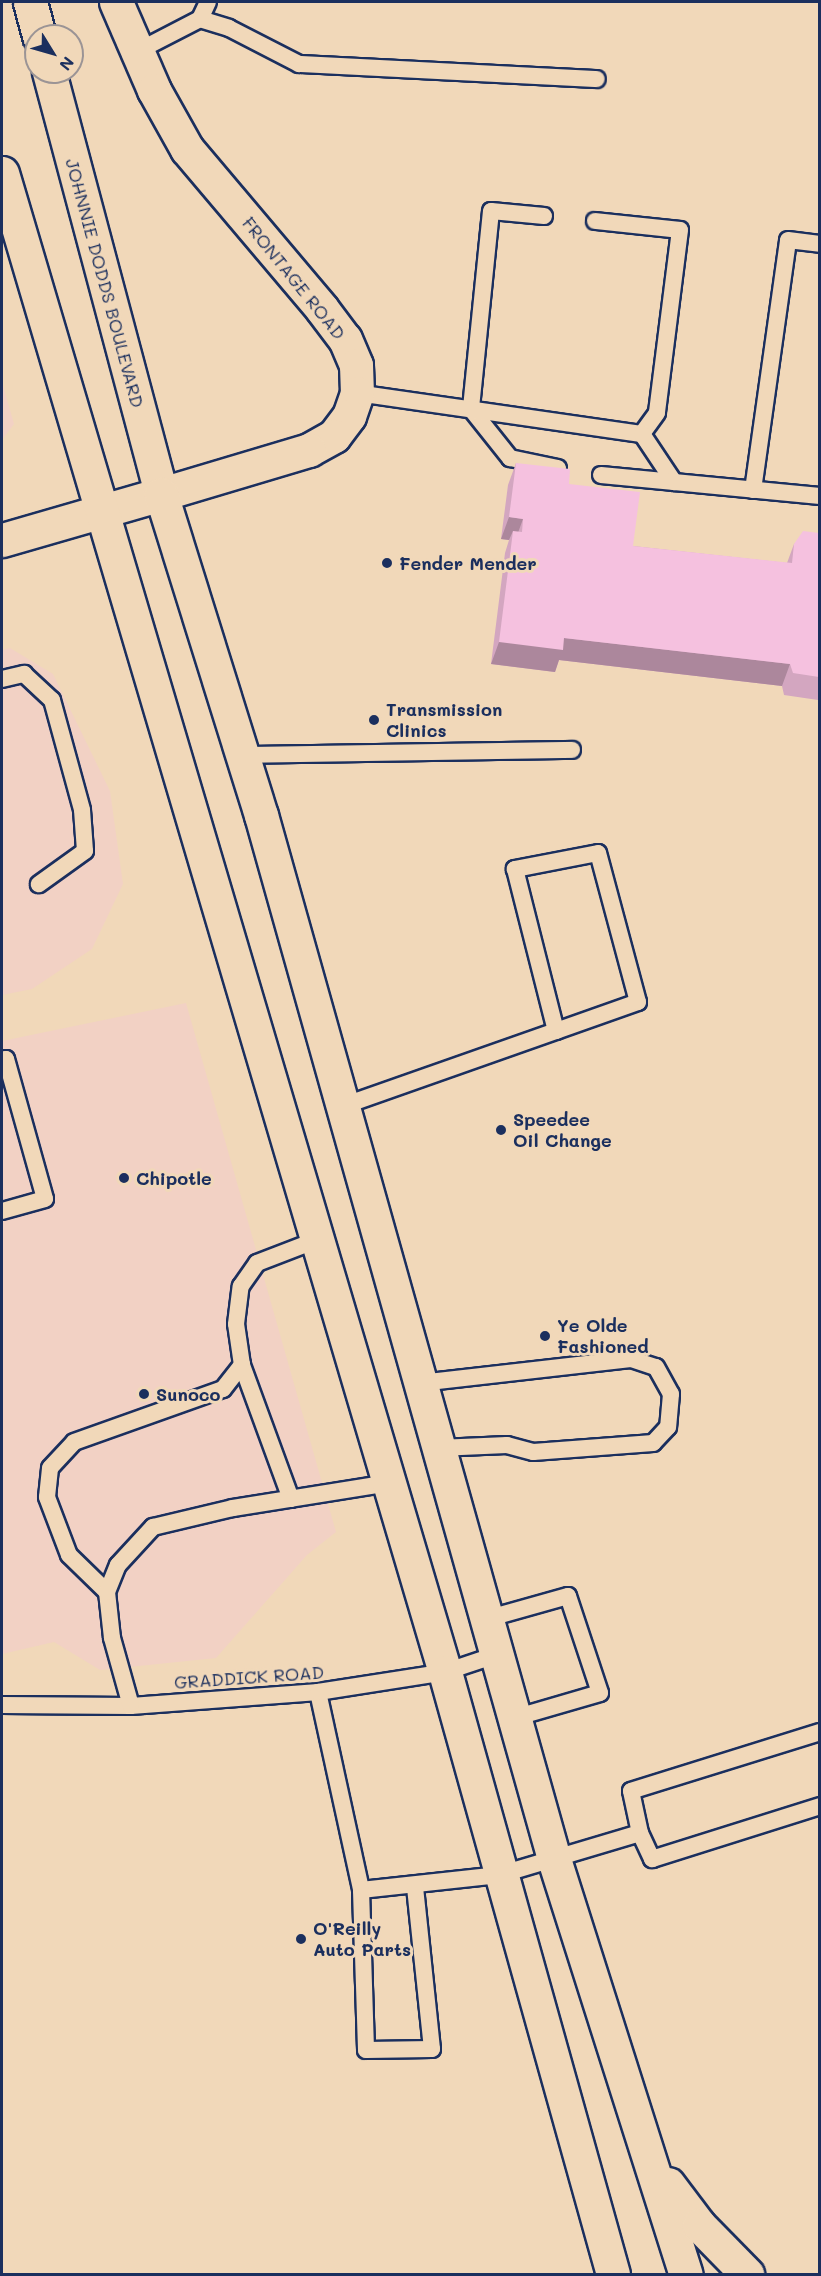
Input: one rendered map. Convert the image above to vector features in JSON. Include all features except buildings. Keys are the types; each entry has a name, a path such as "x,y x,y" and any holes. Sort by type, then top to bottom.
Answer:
{"main road":[{"path":"30,2 36,24"},
{"name":"FRONTAGE ROAD","path":"2,540 309,450 334,436 349,416 357,393 356,365 345,339 187,149 154,90 116,2"},
{"name":"JOHNNIE DODDS BOULEVARD","path":"52,84 161,494 242,755 554,1859 655,2166 686,2274"},
{"path":"2,173 445,1672 499,1875 613,2274"},
{"path":"655,2166 699,2225 747,2274"}],"lane":[{"path":"138,51 200,19 208,2"},
{"path":"200,19 229,28 299,64 597,79"},
{"path":"544,216 491,211 471,409 510,458 558,468"},
{"path":"595,221 680,230 657,413 642,434"},
{"path":"753,490 788,240 819,244"},
{"path":"357,393 642,434 674,482"},
{"path":"602,475 819,496"},
{"path":"2,679 24,674 52,700 82,810 85,851 39,884"},
{"path":"242,755 572,750"},
{"path":"343,1106 556,1031 638,1002 598,853 515,869 556,1031"},
{"path":"2,1060 6,1059 45,1199 2,1211"},
{"path":"291,1499 242,1365 236,1324 241,1286 257,1263 317,1240"},
{"path":"420,1383 631,1359 656,1367 671,1394 669,1427 653,1443 533,1452 507,1445 438,1448"},
{"path":"107,1592 69,1555 47,1497 51,1468 74,1443 223,1389 242,1365"},
{"path":"131,1706 112,1638 107,1592 118,1565 153,1527 291,1499 389,1483"},
{"path":"486,1619 568,1596 600,1693 514,1718"},
{"name":"GRADDICK ROAD","path":"2,1705 131,1706 318,1692 445,1672 496,1655"},
{"path":"318,1692 361,1890 366,2050 432,2049 415,1886"},
{"path":"819,1732 631,1791 640,1833 652,1859 819,1806"},
{"path":"361,1890 415,1886 499,1875 640,1833"}],"shaded area":[{"path":"2,382 14,424 2,440"},
{"path":"10,648 53,674 110,791 123,884 92,949 32,989 2,995 2,650"},
{"path":"186,1003 336,1532 307,1555 216,1658 100,1670 54,1642 2,1654 2,1041"}],"place":[{"name":"Fender Mender","path":"387,563"},
{"name":"Transmission Clinics","path":"374,720"},
{"name":"Speedee Oil Change","path":"501,1130"},
{"name":"Chipotle","path":"124,1178"},
{"name":"Ye Olde Fashioned","path":"545,1336"},
{"name":"Sunoco","path":"144,1394"},
{"name":"O'Reilly Auto Parts","path":"301,1939"}]}
